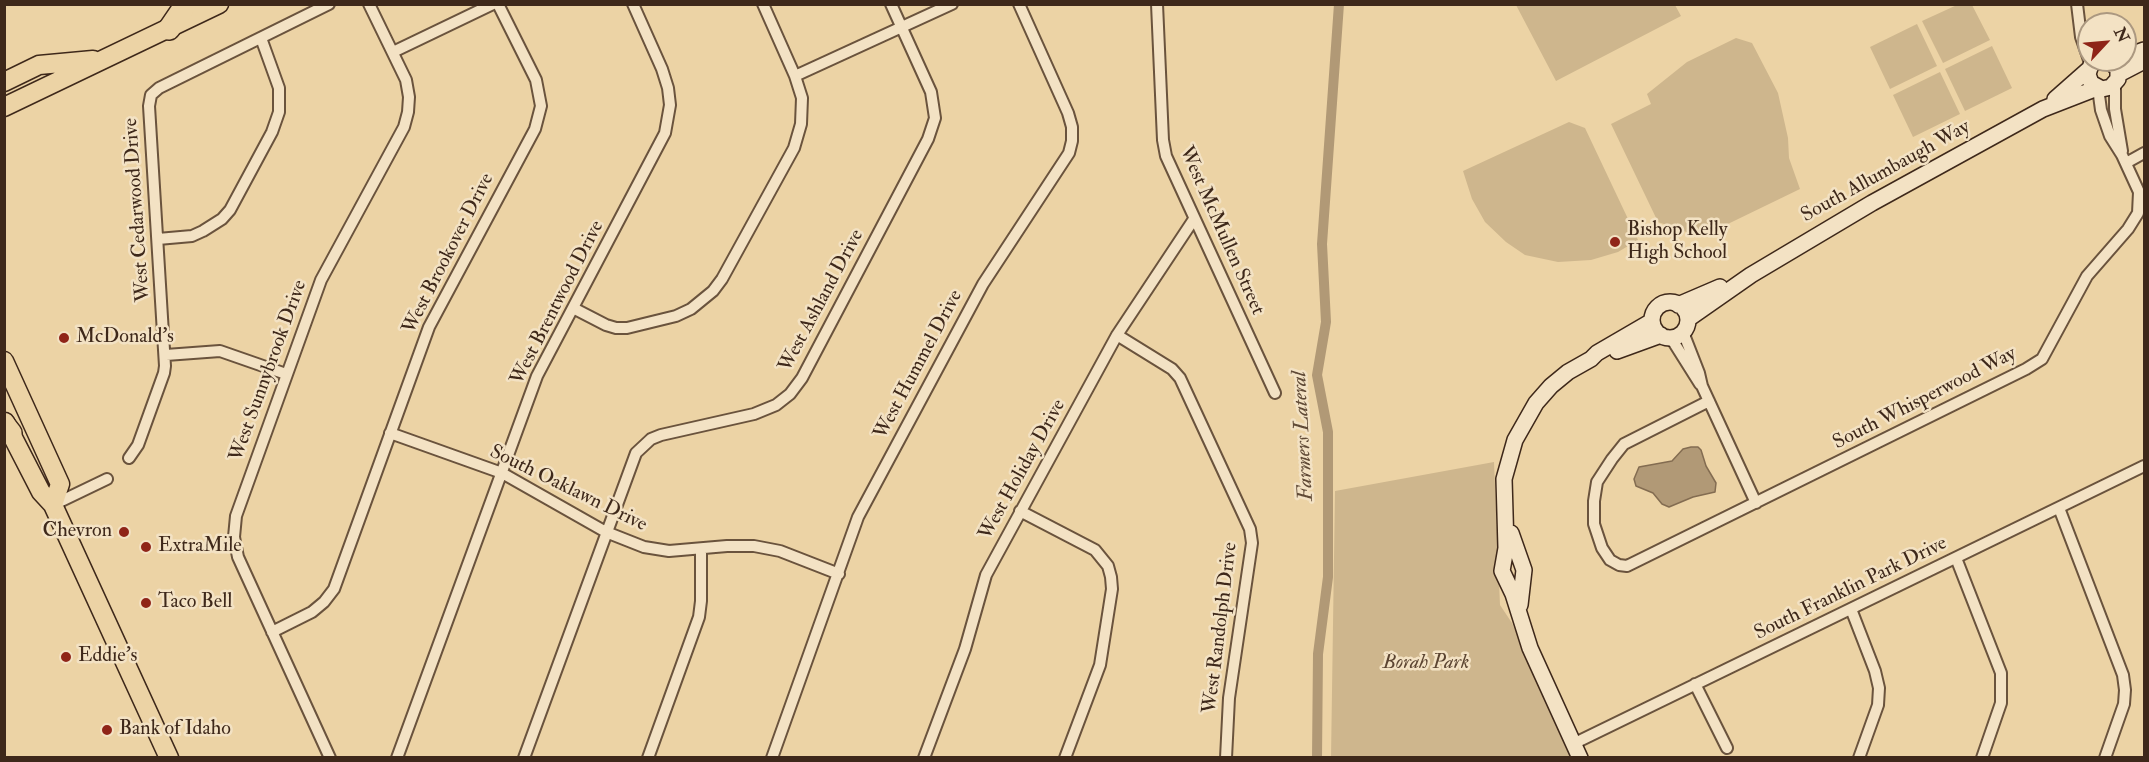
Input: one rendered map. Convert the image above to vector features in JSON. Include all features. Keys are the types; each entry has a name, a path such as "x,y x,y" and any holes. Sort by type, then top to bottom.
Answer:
{"highway":[{"path":"169,28 186,4"}],"main road":[{"path":"4,107 219,4"},
{"path":"4,81 39,65 104,59"},
{"path":"4,361 60,484 53,505"},
{"path":"7,426 41,492 53,505 169,758"}],"street":[{"path":"158,239 192,236 222,219 230,210 272,132 279,112 279,88 261,38 329,4"},
{"name":"West Sunnybrook Drive","path":"330,758 238,557 234,537 236,516 321,280 404,127 408,112 409,97 406,80 369,4"},
{"path":"393,52 493,4"},
{"name":"West Brookover Drive","path":"272,632 312,612 334,589 429,327 535,129 541,106 536,80 498,4"},
{"name":"West Brentwood Drive","path":"397,758 537,376 665,133 669,105 668,88 633,4"},
{"path":"573,308 606,326 627,328 676,316 691,309 713,291 722,279 794,148 801,124 802,98 795,76 763,4"},
{"name":"West Ashland Drive","path":"524,758 633,459 643,445 661,435 754,414 776,405 790,394 802,378 933,129 934,105 931,92 891,4"},
{"path":"795,76 952,4"},
{"name":"West Hummel Drive","path":"772,758 858,517 983,284 1069,153 1072,127 1068,112 1018,4"},
{"name":"West McMullen Street","path":"1158,4 1163,140 1166,156 1275,393"},
{"name":"West Cedarwood Drive","path":"129,458 138,445 164,373 166,355 149,106 151,95 159,88 261,38"},
{"name":"South Allumbaugh Way","path":"1520,619 1513,594 1502,571 1506,548 1504,479 1515,440 1536,403 1551,386 1568,372 1591,359 1676,331 1751,275 1862,208 2043,109 2095,72"},
{"path":"2097,72 2089,79 2097,88"},
{"name":"South Whisperwood Way","path":"2107,72 2124,159"},
{"name":"South Allumbaugh Way","path":"2043,109 2097,88"},
{"name":"South Whisperwood Way","path":"1709,401 1624,444 1612,459 1598,482 1594,513 1594,524 1602,548 1610,560 1627,566 2026,369 2042,358 2087,276 2128,229 2138,213 2139,192 2124,159 2110,136 2097,88"},
{"path":"2124,159 2145,153"},
{"name":"West Holiday Drive","path":"924,758 965,649 986,575 1117,335 1194,219"},
{"name":"South Allumbaugh Way","path":"1678,305 1751,275"},
{"path":"1676,331 1653,327 1653,315 1660,305 1672,303 1683,308 1676,331 1696,380 1702,386 1756,503"},
{"name":"South Allumbaugh Way","path":"1591,359 1597,353 1652,321"},
{"name":"West Randolph Drive","path":"1117,335 1172,369 1180,378 1250,529 1252,543 1229,698 1226,758"},
{"path":"166,355 220,351 286,374"},
{"name":"South Oaklawn Drive","path":"390,433 502,473 606,532 656,550 754,546 772,549 838,574"},
{"name":"South Franklin Park Drive","path":"1576,751 1695,684 2145,466"},
{"path":"53,505 106,479"},
{"path":"2059,507 2123,675 2124,704 2105,758"},
{"name":"South Allumbaugh Way","path":"1505,509 1514,544 1524,570 1520,591 1520,619"},
{"path":"1020,510 1095,550 1108,566 1111,577 1110,600 1100,665 1065,758"},
{"path":"648,758 699,617 700,549"},
{"path":"1956,558 2001,673 2001,703 1982,758"},
{"path":"1851,609 1875,671 1879,688 1878,705 1859,758"},
{"path":"1520,619 1530,648 1576,751"},
{"path":"1695,684 1727,748"}],"green space":[{"path":"1516,5 1675,5 1681,16 1556,81"},
{"path":"1957,5 1972,5 1990,40 1943,63 1922,21"},
{"path":"1917,24 1937,66 1890,89 1870,47"},
{"path":"1736,38 1752,43 1778,93 1788,138 1789,158 1800,189 1701,237 1658,222 1611,124 1651,104 1647,94 1687,62"},
{"path":"1992,46 2012,88 1965,111 1945,69"},
{"path":"1940,72 1960,114 1913,137 1893,95"},
{"path":"1569,122 1585,128 1638,240 1618,252 1591,260 1558,262 1525,255 1506,242 1485,222 1472,199 1463,171"},
{"name":"Borah Park","path":"1494,462 1500,605 1512,623 1570,757 1331,758 1335,491"}],"shaded area":[{"path":"1698,447 1701,450 1706,466 1716,483 1715,492 1693,497 1669,507 1662,504 1653,493 1636,486 1634,479 1639,467 1672,461 1683,449"}],"waterway":[{"name":"Farmers Lateral","path":"1317,758 1318,654 1328,577 1328,432 1317,375 1326,322 1322,244 1339,4"}],"place":[{"name":"Bishop Kelly High School","path":"1615,242"},
{"name":"McDonald's","path":"64,338"},
{"name":"Chevron","path":"124,532"},
{"name":"ExtraMile","path":"146,547"},
{"name":"Taco Bell","path":"146,603"},
{"name":"Eddie's","path":"66,657"},
{"name":"Bank of Idaho","path":"107,730"}]}
